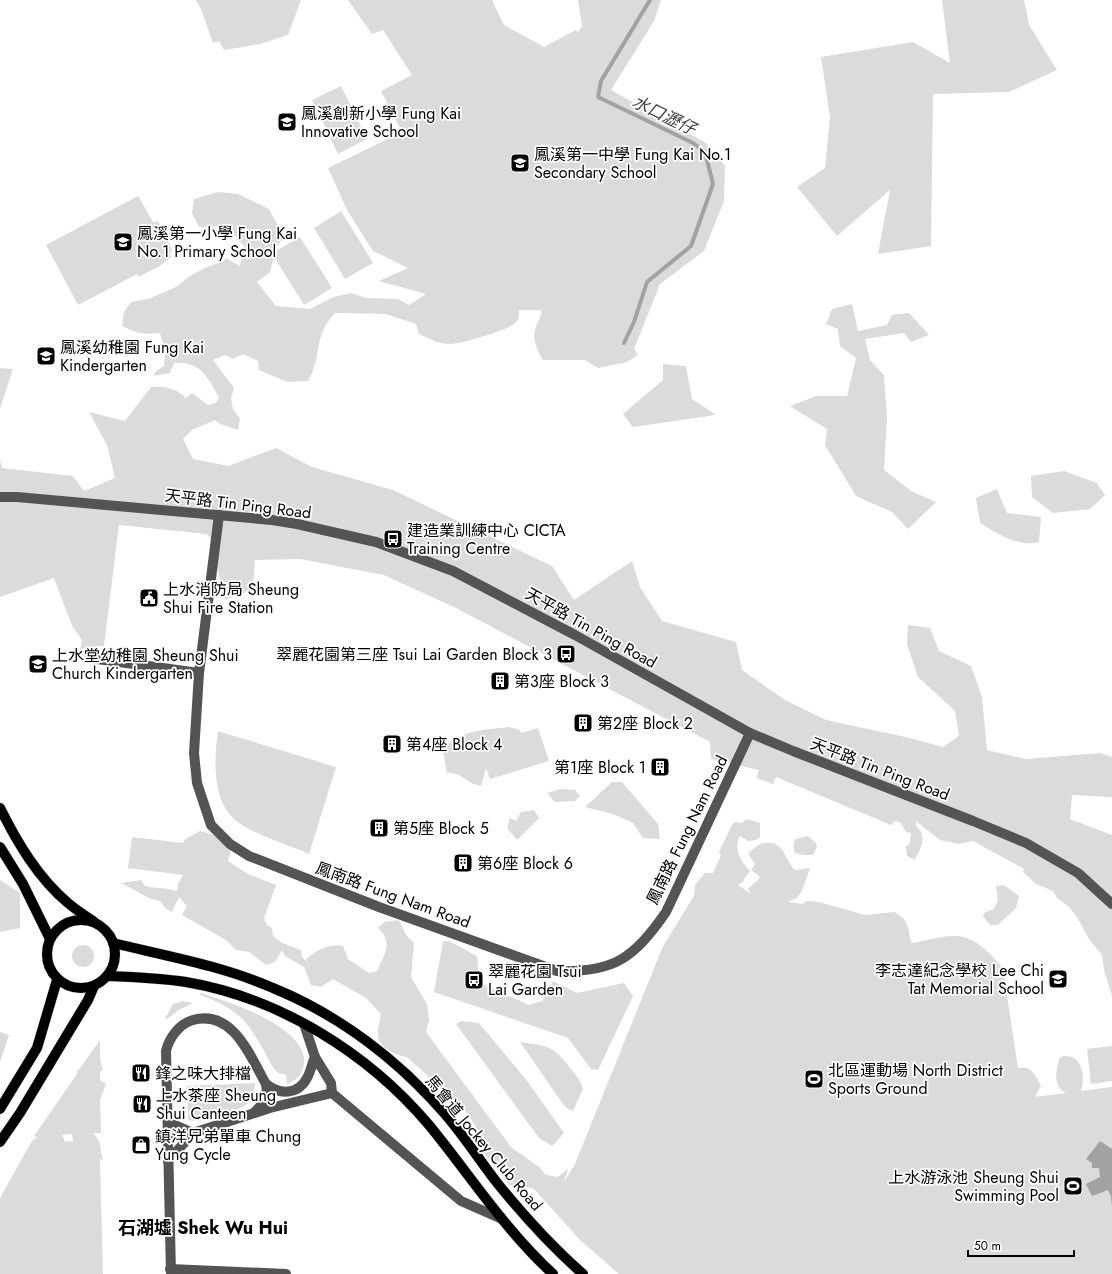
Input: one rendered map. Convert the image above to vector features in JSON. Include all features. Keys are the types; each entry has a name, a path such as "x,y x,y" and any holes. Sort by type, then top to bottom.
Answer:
{"main road":[{"path":"0,808 28,856 52,887 68,903 98,924 106,931 113,943 115,957 113,966 107,976 94,986 82,989 71,987 57,980 52,974 46,958 46,951 50,938 56,930 66,923 76,920 87,920 98,924"},
{"path":"0,847 23,884 50,938"},
{"name":"馬會道 Jockey Club Road","path":"113,943 232,973 273,987 320,1010 358,1035 392,1062 430,1097 524,1216 583,1274"},
{"name":"馬會道 Jockey Club Road","path":"107,976 153,978 188,982 225,992 263,1005 304,1024 341,1045 371,1068 410,1104 502,1219 553,1274"},
{"path":"0,1109 37,1048 57,980"},
{"path":"0,1142 24,1106 88,1000 94,986"}],"street":[{"name":"天平路 Tin Ping Road","path":"0,490 17,497"},
{"name":"天平路 Tin Ping Road","path":"0,497 17,497 219,515 297,524 376,542 453,571 575,635 750,733 973,821 1026,844 1078,873 1112,904"},
{"name":"鳳南路 Fung Nam Road","path":"219,515 199,673 194,753 197,783 211,825 230,844 249,856 379,907 557,970 576,971 603,968 622,960 648,938 666,912 750,733"},
{"path":"90,658 199,673"},
{"path":"254,1113 267,1094 266,1084 242,1041 232,1029 212,1019 190,1021 174,1033 166,1051 170,1272 286,1274"},
{"path":"168,1160 193,1133 254,1113 332,1093 331,1083 315,1057 304,1024"},
{"path":"266,1084 281,1092 295,1090 306,1080 315,1057"},
{"name":"馬會道 Jockey Club Road","path":"332,1093 461,1201 502,1219"},
{"path":"168,1122 193,1133"}],"shaded area":[{"path":"196,0 301,0 288,35 260,44 224,50 219,41 213,43 201,9"},
{"path":"348,0 492,0 504,25 544,47 576,30 578,32 582,26 578,0 661,0 654,21 611,90 706,143 725,166 724,201 704,251 660,284 634,349 638,355 627,362 598,368 585,360 543,360 537,350 534,338 536,327 541,316 541,310 519,310 517,321 509,327 484,336 451,344 427,338 419,334 416,324 386,314 335,313 323,330 315,364 308,381 287,382 259,370 258,361 243,354 233,359 225,355 213,360 234,388 231,398 233,409 240,419 238,430 220,424 215,420 192,430 183,439 193,459 228,466 276,448 312,467 393,490 552,566 574,600 632,561 640,587 662,621 736,642 742,670 785,700 826,720 910,738 943,747 959,736 955,711 918,677 907,644 908,625 930,628 939,651 971,666 982,697 987,750 1026,759 1100,753 1112,757 1112,797 1072,795 1070,819 1112,835 1112,996 1104,970 1102,955 1089,939 1077,917 1068,906 1057,898 1053,891 1036,884 1023,872 1024,869 973,841 959,844 940,840 916,821 916,826 920,830 923,838 915,860 907,856 906,847 910,843 911,833 906,832 900,822 895,821 891,825 776,777 773,784 756,778 759,770 711,759 710,742 458,609 384,575 300,559 255,560 253,589 225,600 210,537 206,534 119,525 104,646 80,649 82,640 72,626 54,578 0,597 0,460 2,468 73,476 84,491 115,478 107,445 89,412 125,421 151,387 170,388 186,398 192,393 208,405 216,403 219,397 207,377 197,367 190,364 174,363 170,373 153,376 156,371 164,366 165,351 160,333 141,333 122,326 124,312 131,302 151,298 178,286 188,277 207,267 224,261 226,258 240,266 244,246 226,226 199,227 192,213 194,199 218,192 238,194 269,209 284,237 274,252 300,237 332,288 304,305 274,257 270,272 257,282 276,306 310,309 333,297 351,293 366,298 398,299 409,305 426,294 379,281 408,268 373,251 347,210 328,168 402,132 381,91 412,75 383,30 372,34"},
{"path":"942,0 1024,0 1029,25 1057,70 1009,92 933,94 931,246 878,254 890,190 837,236 797,187 825,168 830,117 821,57 913,42 950,63"},
{"path":"341,86 367,139 338,154 312,100"},
{"path":"138,196 153,222 158,221 172,249 170,254 171,257 160,266 138,277 137,274 78,305 46,245"},
{"path":"341,211 373,263 345,279 314,228"},
{"path":"852,304 858,331 887,325 892,315 909,313 929,335 911,342 904,333 865,339 870,360 884,375 887,418 884,470 911,491 936,502 908,529 892,512 856,496 825,445 827,429 790,406 816,396 847,396 856,358 840,346 838,329 826,324 832,309"},
{"path":"663,364 686,366 692,399 716,415 633,427 623,414 663,380"},
{"path":"0,368 13,369 0,409"},
{"path":"1064,471 1097,483 1105,495 1090,509 1053,513 1032,497 1031,476"},
{"path":"997,489 1007,513 1041,517 1039,542 1024,543 1016,541 1000,535 980,523 976,498"},
{"path":"509,727 520,730 521,733 538,728 549,761 490,779 486,768 481,786 471,783 461,776 453,773 447,773 443,751 456,738 482,730"},
{"path":"218,731 336,767 309,854 249,829 234,819 227,810 218,789 216,778"},
{"path":"612,782 622,782 658,824 660,839 643,838 633,823 613,814 585,807"},
{"path":"560,789 575,790 580,796 575,801 555,802 547,793"},
{"path":"534,810 539,818 517,840 507,828 510,818 516,821 521,812"},
{"name":"北區運動場 North District Sports Ground","path":"747,819 760,823 760,837 756,840 748,841 740,836 737,846 739,855 750,871 743,882 738,885 751,894 748,889 760,878 751,870 755,864 748,854 761,844 772,843 781,848 791,866 795,870 810,868 802,891 797,898 788,902 803,904 806,901 819,902 865,915 895,912 907,923 912,943 948,936 961,937 975,942 994,957 1003,969 1018,1068 1022,1067 1029,1069 1037,1078 1041,1086 1035,1097 1066,1093 1059,1087 1056,1072 1060,1057 1067,1056 1077,1061 1080,1066 1083,1079 1081,1091 1112,1087 1112,1274 619,1274 580,1240 533,1188 509,1185 481,1149 478,1130 464,1109 407,1057 389,1051 379,1041 378,1028 381,1014 366,998 333,979 321,987 311,985 304,967 285,956 282,950 275,962 266,965 249,952 236,950 226,940 182,915 187,906 179,897 172,912 166,909 160,901 151,899 121,883 141,880 145,886 177,891 178,884 183,875 128,868 132,837 183,843 184,840 200,831 214,835 231,849 228,861 248,874 276,885 264,918 267,925 272,928 273,936 282,943 301,950 302,957 309,964 306,960 319,950 332,946 343,946 348,959 369,973 377,971 385,954 387,944 383,933 378,928 384,922 399,920 406,935 414,943 411,977 427,1004 429,1020 426,1032 511,1147 539,1167 546,1175 558,1177 568,1169 564,1182 575,1164 663,946 694,896 695,885 705,873 713,873 721,855 719,852 732,825 735,822 741,823"},
{"path":"808,836 816,843 817,847 813,855 795,853 793,846 795,839"},
{"path":"0,880 20,893 20,928 0,932"},
{"path":"1004,885 1019,896 1016,908 998,925 990,925 983,916 984,913 994,909 998,900 996,886"},
{"path":"443,941 449,941 477,956 480,983 529,1005 542,1001 553,981 577,993 624,983 633,996 598,1070 591,1069 568,1038 434,992"},
{"path":"83,945 91,948 94,956 91,964 83,967 75,964 72,956 75,948"},
{"path":"200,993 246,1009 280,1027 293,1038 302,1051 304,1064 298,1077 287,1084 286,1075 278,1073 274,1069 253,1032 246,1023 228,1008 216,1001 200,995"},
{"path":"183,1001 193,1003 165,1019 173,1004"},
{"path":"462,1021 479,1023 528,1082 564,1133 552,1146 539,1138 456,1024"},
{"path":"0,1032 9,1035 0,1062"},
{"path":"100,1040 100,1060 103,1069 100,1072 100,1080 106,1084 100,1100 101,1133 93,1133 99,1141 103,1160 100,1159 103,1274 0,1274 0,1198 32,1141 37,1137 34,1136","holes":["72,1134 73,1141 65,1142 62,1135"]},
{"path":"520,1042 549,1048 564,1060 581,1083 583,1089 573,1111 565,1107"},
{"path":"1112,1046 1112,1081 1091,1084 1087,1049"},
{"path":"255,1083 254,1098 242,1107 213,1118 194,1121 188,1120 187,1086"},
{"path":"1100,1141 1112,1149 1112,1207 1111,1196 1108,1190 1092,1196 1086,1184 1100,1177 1099,1168 1092,1168 1092,1163 1086,1159"}],"waterway":[{"name":"水口瀝仔","path":"624,343 634,322 647,282 691,246 713,184 705,152 693,143 598,97 601,81 650,0"}],"place":[{"name":"鳳溪創新小學 Fung Kai Innovative School","path":"287,122"},
{"name":"鳳溪第一中學 Fung Kai No.1 Secondary School","path":"520,163"},
{"name":"鳳溪第一小學 Fung Kai No.1 Primary School","path":"123,242"},
{"name":"鳳溪幼稚園 Fung Kai Kindergarten","path":"46,356"},
{"name":"建造業訓練中心 CICTA Training Centre","path":"393,539"},
{"name":"上水消防局 Sheung Shui Fire Station","path":"149,598"},
{"name":"翠麗花園第三座 Tsui Lai Garden Block 3","path":"566,654"},
{"name":"上水堂幼稚園 Sheung Shui Church Kindergarten","path":"38,664"},
{"name":"第3座 Block 3","path":"500,681"},
{"name":"第2座 Block 2","path":"583,723"},
{"name":"第4座 Block 4","path":"392,744"},
{"name":"第1座 Block 1","path":"660,767"},
{"name":"第5座 Block 5","path":"379,828"},
{"name":"第6座 Block 6","path":"463,863"},
{"name":"李志達紀念學校 Lee Chi Tat Memorial School","path":"1058,979"},
{"name":"翠麗花園 Tsui Lai Garden","path":"474,980"},
{"name":"鋒之味大排檔","path":"141,1073"},
{"name":"北區運動場 North District Sports Ground","path":"814,1079"},
{"name":"上水茶座 Sheung Shui Canteen","path":"142,1104"},
{"name":"鎮洋兄弟單車 Chung Yung Cycle","path":"141,1145"},
{"name":"上水游泳池 Sheung Shui Swimming Pool","path":"1073,1186"}],"district":[{"name":"石湖墟 Shek Wu Hui","path":"203,1228"}]}
